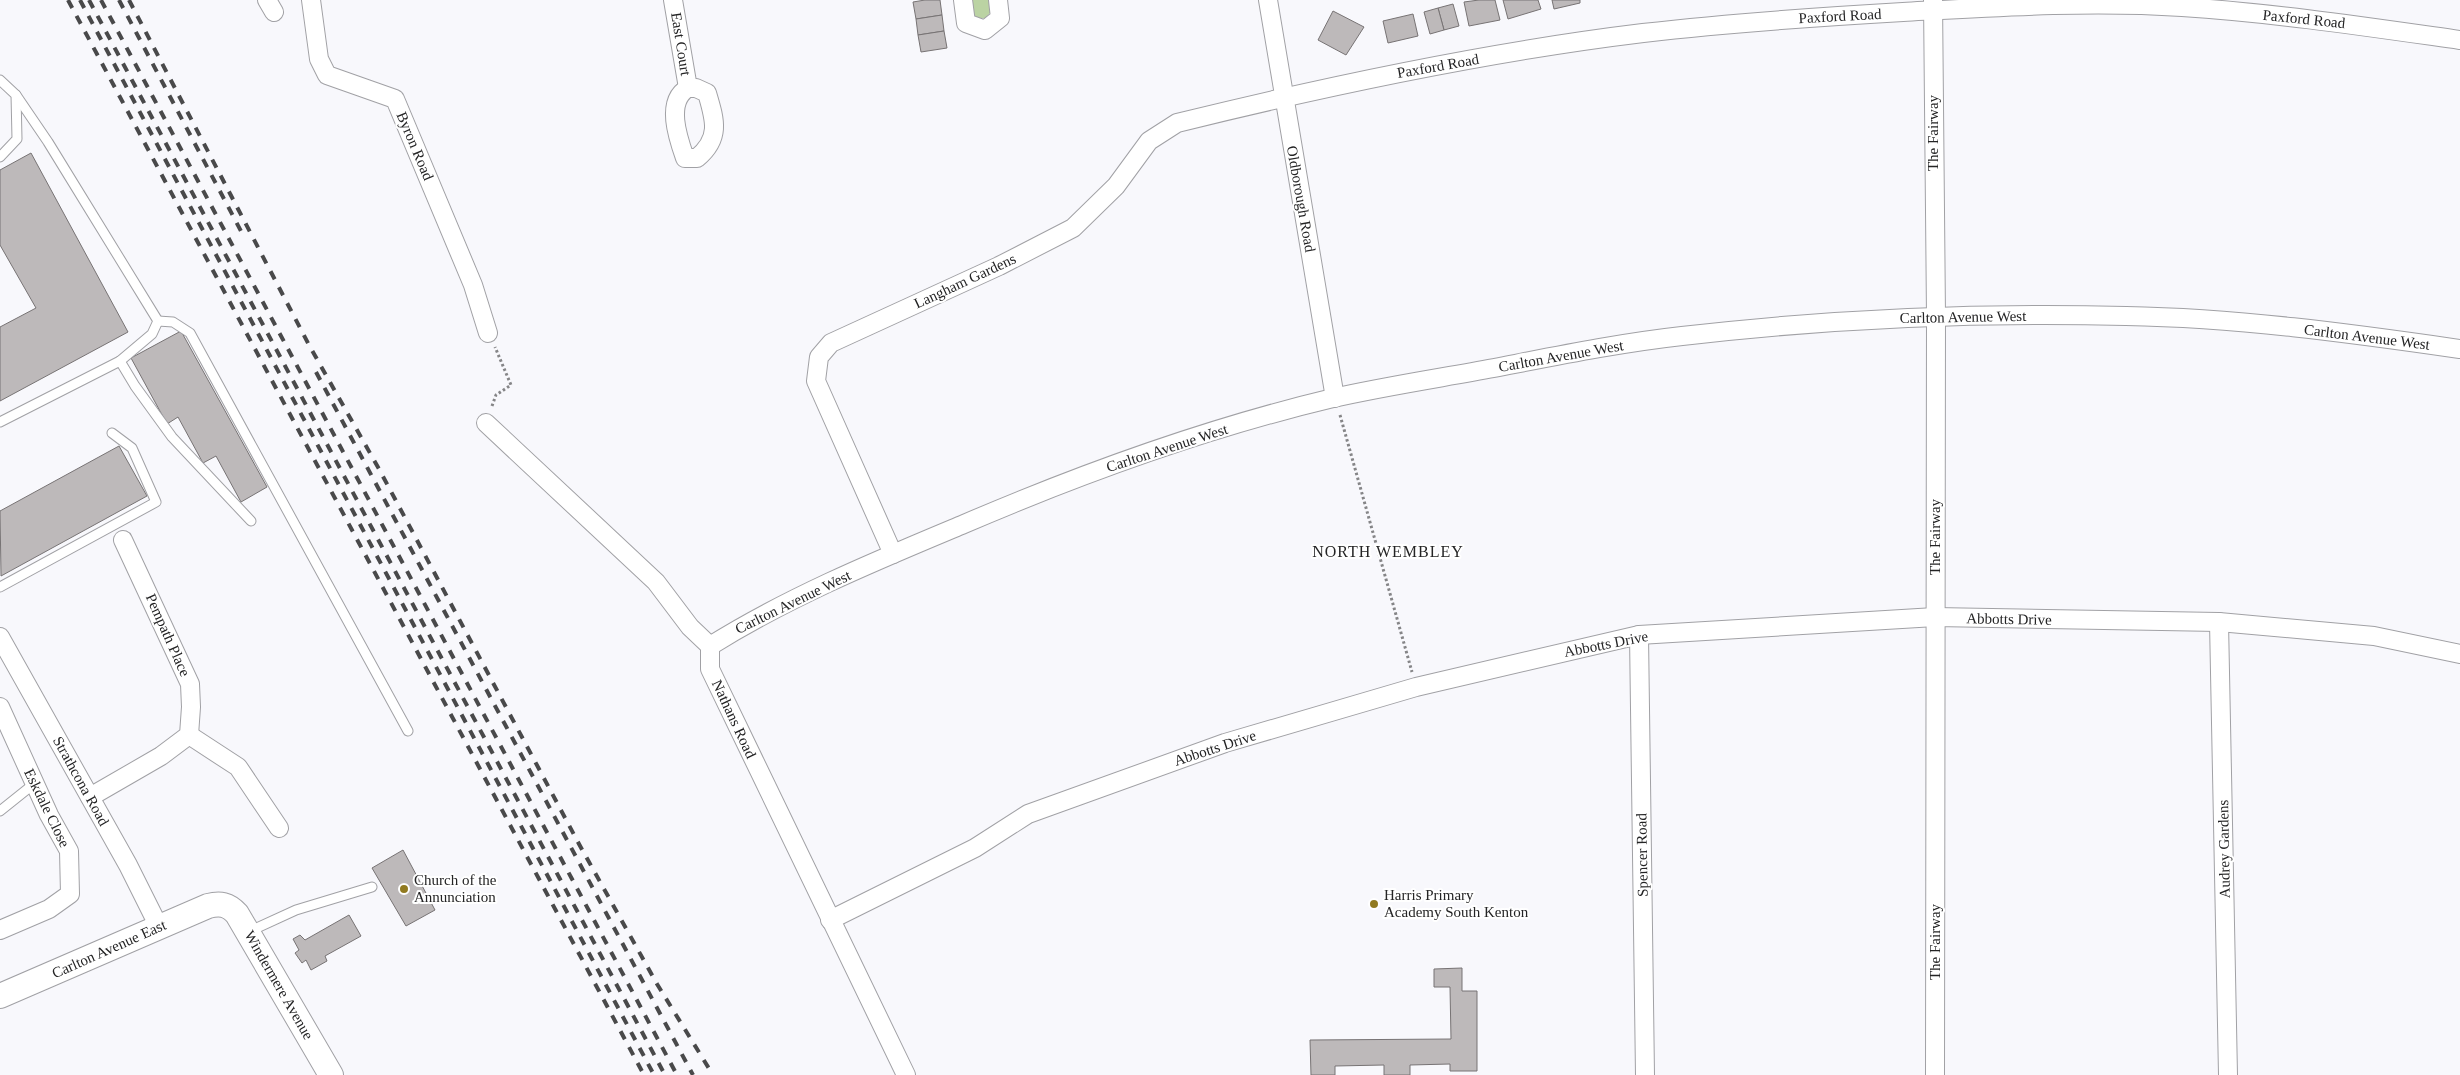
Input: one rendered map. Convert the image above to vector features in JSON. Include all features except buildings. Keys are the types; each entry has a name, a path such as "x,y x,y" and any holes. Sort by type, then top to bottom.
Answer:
{"street":[{"name":"Byron Road","path":"311,0 319,59 327,75 395,99 473,285 488,333"},
{"name":"East Court","path":"674,0 688,88"},
{"path":"963,0 966,23 985,30 1000,18 998,0"},
{"name":"Oldborough Road","path":"1268,0 1335,398"},
{"name":"Paxford Road","path":"1283,97 1501,54 1633,35 1933,5 2064,4 2182,7 2349,24 2460,40"},
{"name":"The Fairway","path":"1933,5 1936,316 1935,1075"},
{"name":"Langham Gardens","path":"893,554 816,381 819,358 831,343 999,266 1073,228 1116,186 1149,141 1177,123 1283,97"},
{"name":"Carlton Avenue West","path":"710,646 749,621 893,554 1020,500 1141,454 1335,398 1599,348 1678,336 1822,322 1936,316 2127,316 2250,323 2460,349"},
{"path":"486,423 656,582 690,627 710,646"},
{"name":"Pempath Place","path":"123,540 178,654 190,684 189,735"},
{"name":"Abbotts Drive","path":"830,920 975,848 1028,814 1224,743 1416,687 1639,636 1935,617 2220,622 2374,636 2460,654"},
{"name":"Audrey Gardens","path":"2220,622 2228,1075"},
{"name":"Spencer Road","path":"1639,636 1645,1075"},
{"name":"Strathcona Road","path":"0,637 128,865 159,927"},
{"name":"Nathans Road","path":"710,646 710,669 906,1075"},
{"name":"Eskdale Close","path":"0,707 35,784 69,851 70,894 48,909 0,930"},
{"path":"90,797 161,756 189,735 238,767 279,828"},
{"name":"Carlton Avenue East","path":"0,996 219,903"},
{"name":"Windermere Avenue","path":"219,903 231,908 248,932 331,1075"}],"lane":[{"path":"0,80 16,95 48,142 158,321"},
{"path":"0,157 17,139 16,95"},
{"path":"0,422 120,361 152,334 158,321"},
{"path":"158,321 173,322 190,333 408,731"},
{"path":"120,361 135,386 172,437 251,521"},
{"path":"0,587 156,502 132,448 112,434"},
{"path":"0,811 35,784"},
{"path":"248,932 296,910 372,887"}],"path":[{"path":"488,333 511,385 496,394 495,398"},
{"path":"1335,398 1416,687"}],"green space":[{"path":"969,0 990,0 991,8 989,14 985,18 975,16"}],"railway":[{"path":"68,0 644,1075"},
{"path":"80,0 654,1075"},
{"path":"89,0 665,1075"},
{"path":"101,0 677,1075"},
{"path":"119,0 242,233"},
{"path":"129,0 309,345 379,469 579,844 657,984 713,1075"},
{"path":"316,372 693,1075"}],"place":[{"name":"Church of the Annunciation","path":"404,889"},
{"name":"Harris Primary Academy South Kenton","path":"1374,904"}],"district":[{"name":"NORTH WEMBLEY","path":"1388,551"}]}
